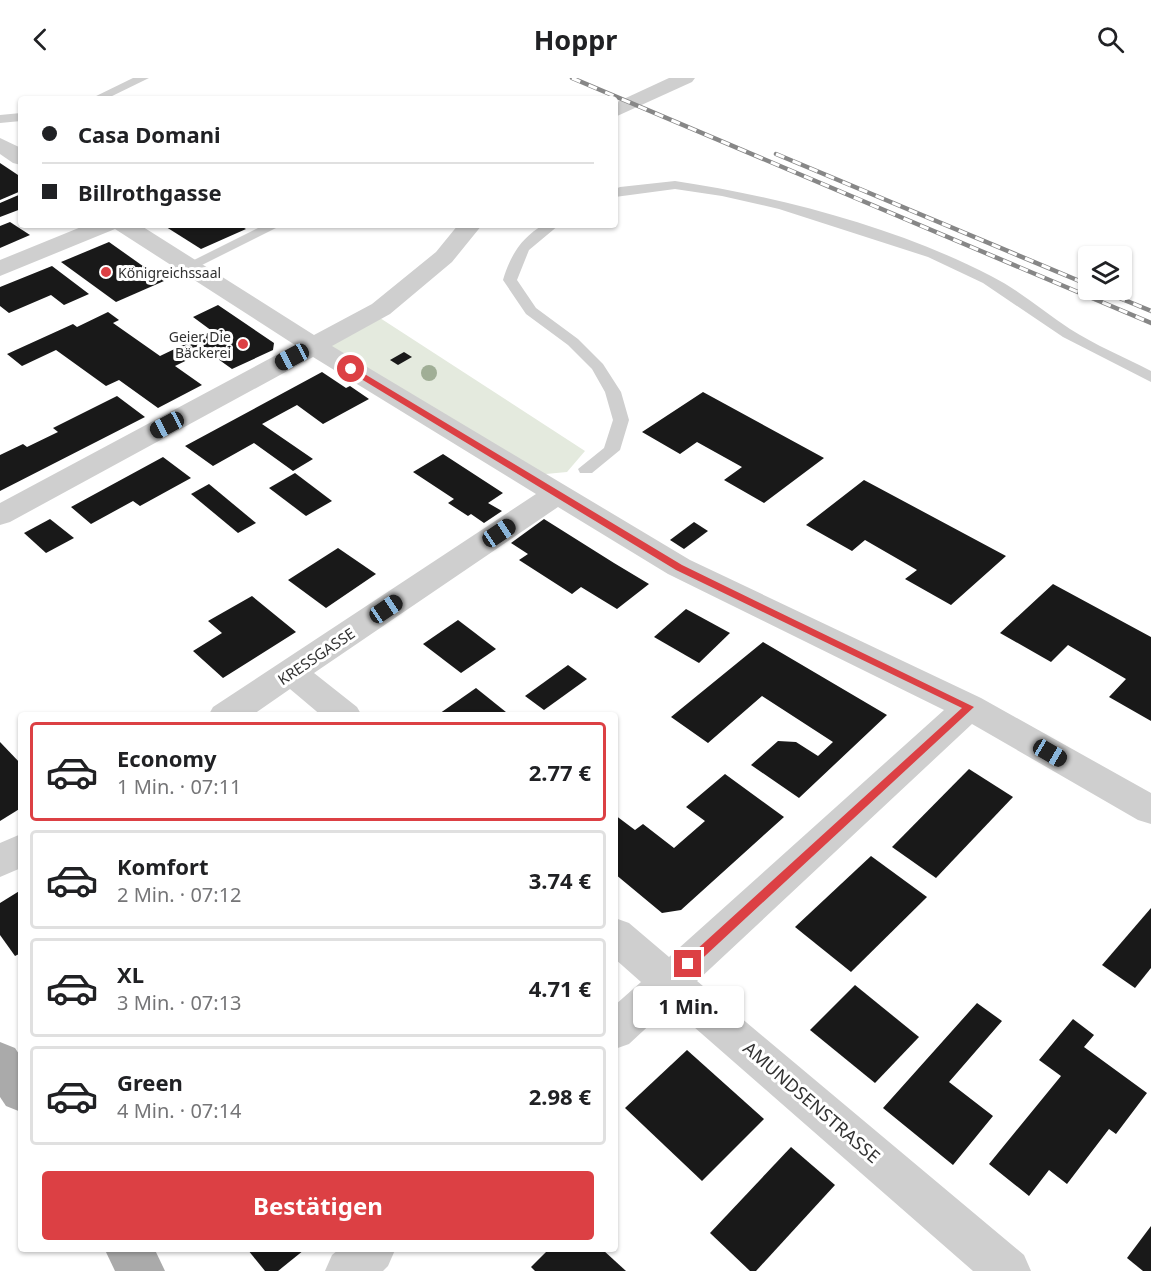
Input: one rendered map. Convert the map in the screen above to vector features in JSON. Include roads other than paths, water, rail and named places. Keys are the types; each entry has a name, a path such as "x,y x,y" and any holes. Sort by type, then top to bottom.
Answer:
{"main road":[{"path":"0,1061 18,1088"},
{"path":"129,1252 142,1271"}],"street":[{"path":"618,110 685,78"},
{"path":"0,144 18,156"},
{"path":"0,269 99,228"},
{"path":"128,228 313,346 555,495 679,567 969,707 1151,810"},
{"path":"0,515 381,309 444,257 468,228"},
{"name":"KRESSGASSE","path":"231,712 555,495"},
{"path":"291,672 340,712"},
{"path":"618,1028 969,707"},
{"path":"0,862 18,851"},
{"name":"AMUNDSENSTRASSE","path":"618,937 671,980 1008,1271"},
{"path":"348,1271 370,1252"}],"lane":[{"path":"103,96 143,78"},
{"path":"0,119 18,117"},
{"path":"618,192 675,186 722,192 783,206 933,254 988,280 1068,334 1151,377"},
{"path":"187,267 264,228"},
{"path":"547,228 532,237 515,260 510,280 531,311 573,342 598,367 613,392 621,420 612,450 586,469"}],"railway":[{"path":"572,78 615,96"},
{"path":"618,97 1151,323"},
{"path":"776,154 1078,280"},
{"path":"1124,300 1151,311"}],"place":[{"name":"Königreichssaal","path":"106,272"},
{"name":"Geier. Die Bäckerei","path":"243,344"}]}
